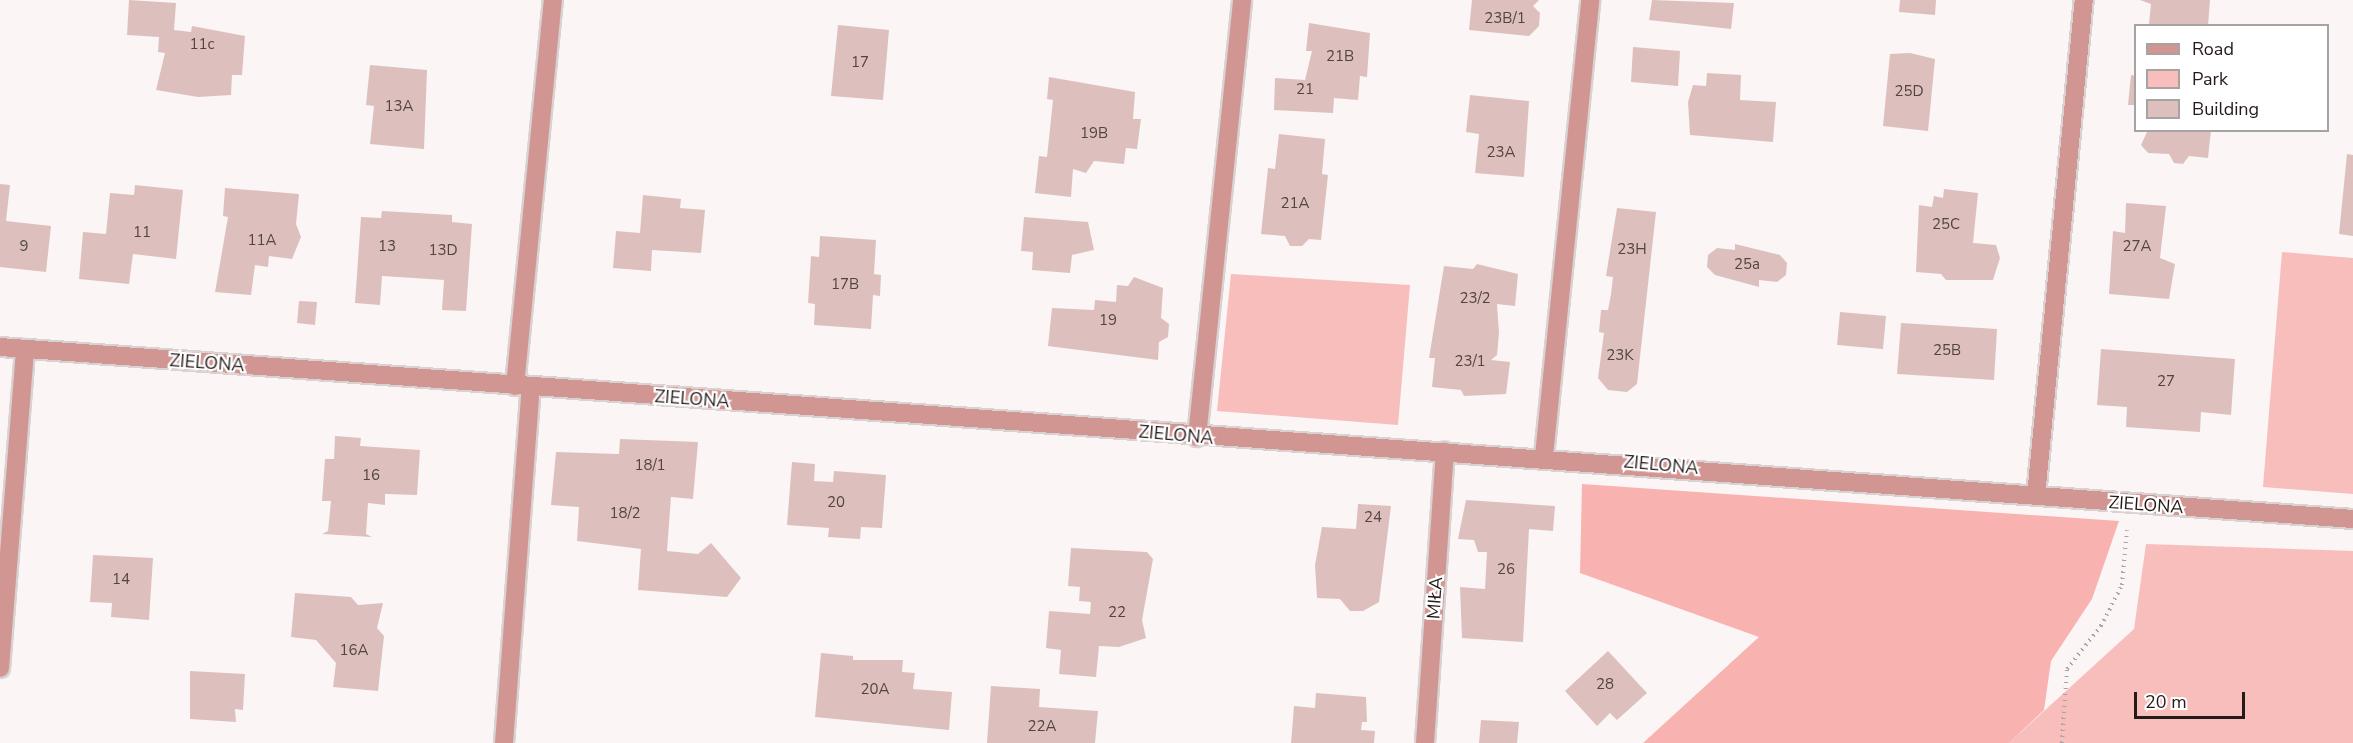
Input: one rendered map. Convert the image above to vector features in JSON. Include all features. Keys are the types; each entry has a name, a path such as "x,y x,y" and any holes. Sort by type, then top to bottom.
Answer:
{"street":[{"path":"504,743 523,387 553,0"},
{"path":"1197,437 1242,0"},
{"path":"1544,456 1590,0"},
{"path":"2036,496 2084,0"},
{"name":"ZIELONA","path":"0,347 1197,437 1544,456 2129,504 2353,519"},
{"path":"0,668 25,349"},
{"name":"MIŁA","path":"1425,743 1444,452"}],"path":[{"path":"2062,743 2067,669 2101,626 2122,585 2129,504"}],"green space":[{"path":"2282,252 2353,258 2353,494 2263,487"},
{"path":"1231,274 1410,285 1398,425 1217,411"},
{"path":"2146,544 2353,551 2353,743 2009,743 2134,629"}],"shaded area":[{"path":"1582,484 2119,521 2092,599 2051,661 2044,710 2009,743 1643,743 1759,637 1580,573"}],"building":[{"path":"129,0 176,3 174,30 191,32 192,26 245,36 242,75 232,75 231,95 198,97 156,90 165,53 158,52 159,37 127,35"},
{"path":"1472,0 1539,0 1533,6 1540,13 1539,26 1529,36 1469,30"},
{"path":"1652,0 1734,3 1731,29 1649,20"},
{"path":"1900,0 1936,0 1935,15 1899,12"},
{"path":"2140,0 2210,0 2208,24 2149,24 2151,4"},
{"path":"1309,23 1370,33 1367,77 1360,76 1358,100 1334,98 1333,113 1274,110 1275,78 1305,80 1312,51 1306,51"},
{"path":"838,25 889,30 883,100 831,96"},
{"path":"1633,47 1680,51 1678,86 1631,82"},
{"path":"1910,53 1935,59 1928,131 1883,126 1890,54"},
{"path":"370,65 427,70 424,149 370,144 374,106 366,105"},
{"path":"1707,73 1741,75 1740,100 1776,102 1773,142 1690,135 1688,102 1693,85 1706,86"},
{"path":"2131,75 2134,76 2134,105 2128,105"},
{"path":"1049,77 1135,92 1133,119 1141,119 1137,149 1126,148 1124,164 1094,161 1086,173 1073,169 1071,197 1035,193 1039,156 1047,157 1053,100 1047,99"},
{"path":"1470,95 1529,101 1524,177 1475,173 1479,134 1466,132"},
{"path":"2147,132 2211,132 2208,158 2189,156 2183,164 2174,163 2169,154 2148,153 2141,145"},
{"path":"1279,134 1325,139 1322,174 1328,175 1321,240 1309,239 1302,246 1290,246 1285,236 1261,234 1268,168 1275,169"},
{"path":"2347,154 2353,155 2353,236 2339,234"},
{"path":"0,184 10,185 6,221 51,226 46,272 0,267"},
{"path":"135,185 183,190 176,259 133,254 129,284 79,279 83,232 106,234 110,193 134,195"},
{"path":"225,188 299,194 296,224 301,237 292,259 269,256 268,267 255,265 251,295 215,292 228,217 223,216"},
{"path":"1944,189 1978,193 1973,243 1996,245 2000,258 1993,280 1946,280 1941,274 1916,272 1919,205 1932,207 1934,196 1943,198"},
{"path":"643,195 681,199 680,208 705,210 701,253 652,250 651,271 613,268 616,231 640,233"},
{"path":"2126,203 2166,206 2160,258 2175,264 2169,299 2109,294 2113,231 2125,233"},
{"path":"1617,208 1656,212 1637,384 1627,392 1608,390 1598,378 1604,333 1599,332 1601,310 1608,310 1611,294 1613,277 1606,276"},
{"path":"382,211 452,215 452,222 472,224 466,311 442,310 444,280 382,276 380,305 355,303 361,217 381,218"},
{"path":"1024,217 1088,222 1094,250 1072,255 1070,273 1032,270 1033,252 1021,251"},
{"path":"820,236 876,240 874,274 881,275 880,296 873,295 871,329 814,325 815,304 808,303 811,256 819,257"},
{"path":"1735,244 1780,255 1787,263 1786,275 1777,282 1759,280 1759,287 1715,275 1707,267 1708,255 1717,248 1735,250"},
{"path":"1477,264 1518,274 1515,306 1497,304 1499,333 1497,355 1491,360 1510,362 1506,394 1464,396 1461,390 1432,387 1435,358 1429,358 1444,266 1473,269"},
{"path":"1134,277 1163,288 1161,318 1169,324 1168,337 1159,342 1158,360 1048,346 1052,308 1094,310 1095,300 1116,302 1117,285 1128,286"},
{"path":"299,301 317,302 315,325 297,323"},
{"path":"1840,312 1886,316 1883,349 1837,345"},
{"path":"1901,323 1997,329 1994,380 1897,374"},
{"path":"2101,349 2235,359 2231,415 2201,412 2200,432 2126,427 2127,407 2097,405"},
{"path":"335,436 361,438 360,446 420,450 417,495 385,494 385,505 368,503 366,534 372,537 322,534 328,531 331,501 322,501 325,459 334,459"},
{"path":"620,439 698,442 693,499 671,497 667,551 698,554 711,543 741,578 727,597 638,590 641,549 577,541 579,507 551,505 556,452 619,454"},
{"path":"792,462 815,464 814,481 833,482 834,471 886,475 882,528 861,527 860,539 828,537 829,528 787,525"},
{"path":"1466,500 1555,506 1553,531 1529,529 1523,642 1462,638 1460,587 1485,589 1487,552 1478,552 1474,540 1458,539"},
{"path":"1358,504 1391,506 1379,602 1363,611 1350,611 1340,599 1317,598 1315,565 1322,527 1356,529"},
{"path":"1071,548 1147,552 1153,559 1142,620 1146,638 1119,647 1099,646 1096,677 1059,674 1061,650 1046,648 1049,611 1090,614 1091,602 1079,601 1080,587 1068,586"},
{"path":"93,555 153,558 149,620 111,617 112,603 90,602"},
{"path":"295,593 351,597 358,605 383,603 377,628 384,636 378,691 333,687 336,663 316,640 291,637"},
{"path":"1608,651 1647,693 1617,720 1610,713 1597,726 1565,691"},
{"path":"821,653 853,656 853,660 903,660 902,672 915,673 913,689 952,692 949,730 815,717"},
{"path":"190,671 245,674 243,710 235,709 236,722 190,719"},
{"path":"991,686 1040,689 1039,707 1098,711 1095,743 987,743"},
{"path":"1316,693 1366,697 1367,722 1362,722 1361,730 1375,731 1374,743 1291,743 1294,706 1315,708"},
{"path":"1481,720 1519,722 1517,743 1479,743"}]}
